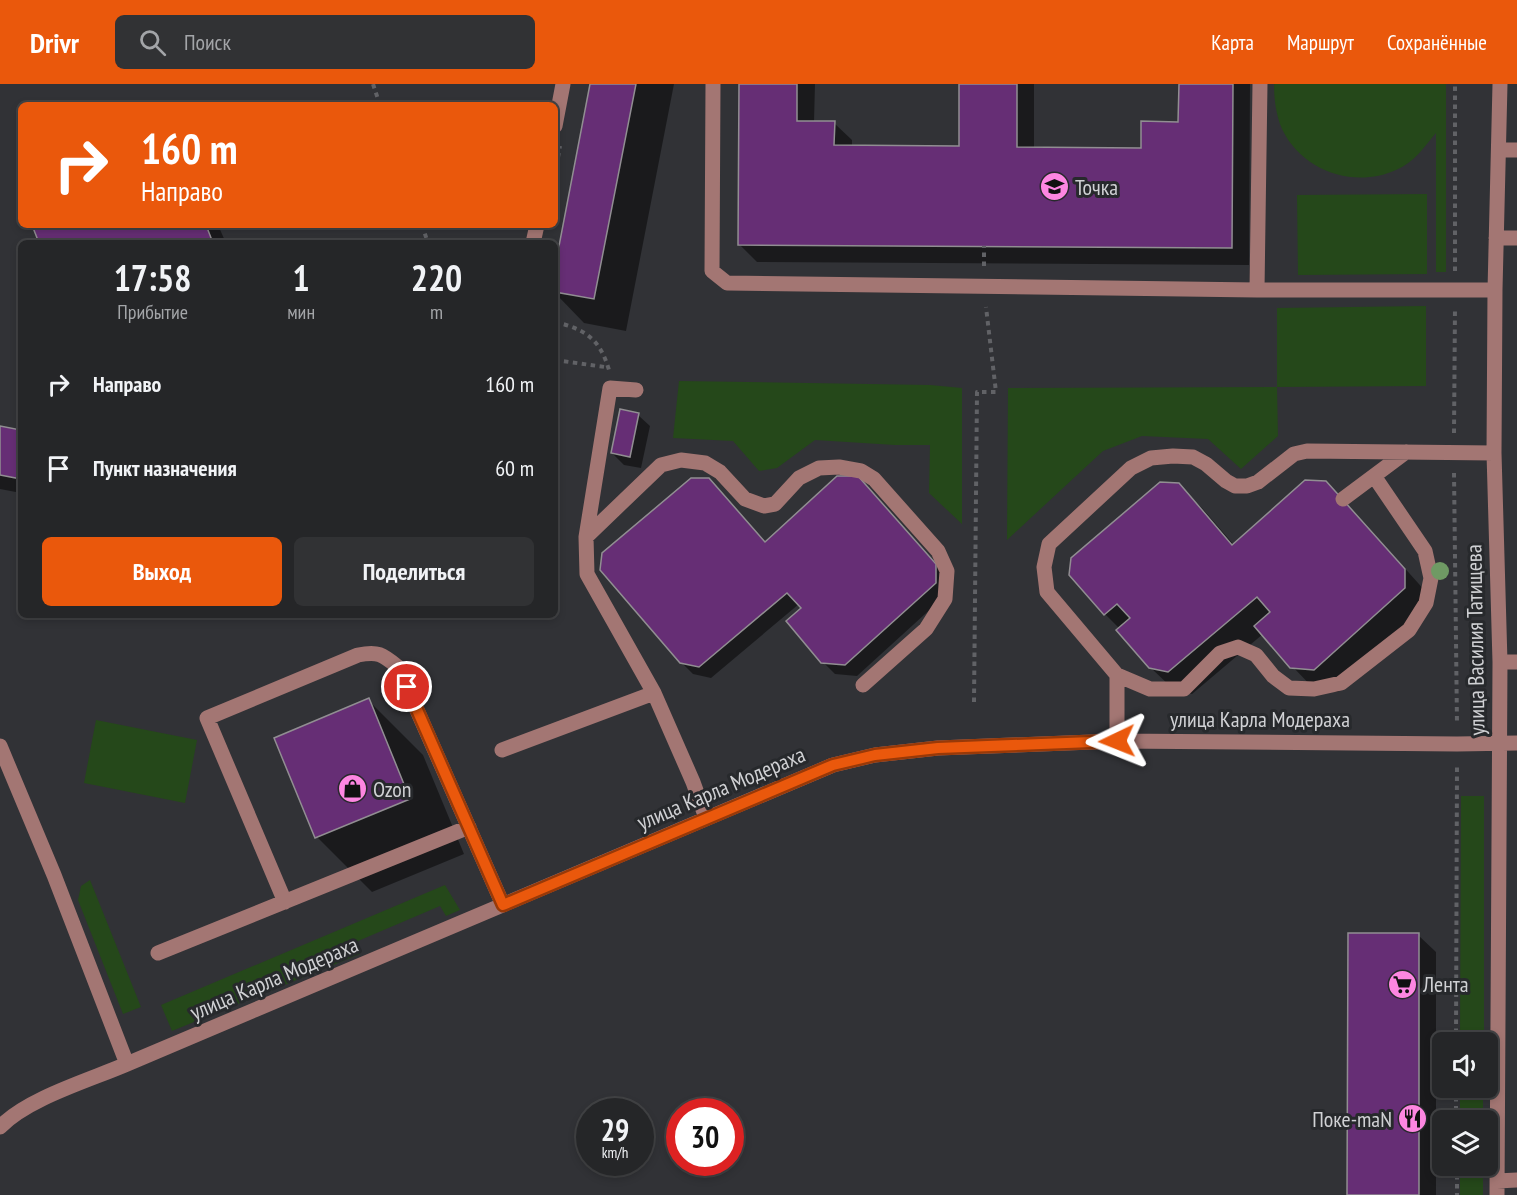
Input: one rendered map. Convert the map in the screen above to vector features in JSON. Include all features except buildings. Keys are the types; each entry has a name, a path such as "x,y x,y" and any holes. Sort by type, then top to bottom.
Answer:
{"street":[{"path":"558,110 563,84"},
{"path":"713,84 712,271 727,283 1257,290 1495,290"},
{"path":"1257,290 1260,84"},
{"name":"улица Василия Татищева","path":"1497,1188 1500,662 1494,453 1500,84"},
{"path":"1499,150 1517,150"},
{"path":"1496,238 1517,238"},
{"path":"636,390 610,388 586,537 587,574 654,693 693,782 706,818"},
{"path":"1374,476 1425,551 1431,578 1426,603 1409,630 1341,683 1314,689 1289,688 1273,676 1256,655 1238,647 1220,653 1184,689 1150,689 1117,675 1047,592 1044,567 1048,544 1131,468 1151,458 1193,457 1235,486 1247,486 1258,482 1294,454 1307,451 1494,453"},
{"path":"1343,499 1406,452"},
{"path":"586,537 661,465 681,460 705,463 720,472 745,499 764,506 775,504 799,478 819,468 839,467 861,471 874,479 938,551 947,571 945,599 926,629 862,685"},
{"path":"285,902 207,718 357,655 371,652 385,656 398,666 503,905"},
{"path":"1500,662 1517,662"},
{"path":"1117,675 1117,741"},
{"path":"502,750 654,693"},
{"name":"улица Карла Модераха","path":"0,1127 39,1100 833,765 875,755 938,748 1117,741 1517,743"},
{"path":"0,746 54,875 127,1064"},
{"path":"158,953 469,827"},
{"path":"1497,1188 1517,1180"}],"path":[{"path":"373,84 379,102"},
{"path":"1455,84 1456,1032"},
{"path":"974,702 977,392 996,392 984,286 984,246"},
{"path":"558,323 583,331 594,340 605,358 610,388"},
{"path":"558,360 608,368"},
{"path":"1456,1176 1457,1195"}],"green space":[{"path":"1274,84 1446,84 1446,272 1436,272 1436,133 1414,158 1396,170 1363,178 1331,172 1302,156 1291,144 1278,118"},
{"path":"1427,194 1427,274 1298,275 1297,195"},
{"path":"1426,306 1426,386 1277,387 1277,308"},
{"path":"679,381 930,385 962,388 962,524 929,493 930,445 815,440 777,468 759,471 733,441 673,438"},
{"path":"1277,387 1278,436 1241,469 1208,439 1142,436 1103,451 1007,540 1008,388"},
{"path":"96,720 197,740 185,803 84,783"},
{"path":"1461,796 1484,796 1484,1032 1460,1032"},
{"path":"90,880 141,1007 123,1014 78,900 81,886"},
{"path":"445,885 460,910 446,916 440,906 358,941 360,954 172,1031 161,1005"},
{"path":"1460,1098 1483,1098 1483,1110 1460,1110"},
{"path":"1460,1176 1483,1176 1483,1195 1460,1195"}],"place":[{"name":"Точка","path":"1054,187"},
{"name":"Ozon","path":"352,789"},
{"name":"Лента","path":"1402,984"},
{"name":"Поке-maN","path":"1413,1119"}],"route":[{"path":"407,687 503,905 833,765 875,755 938,748 1117,741"}]}
